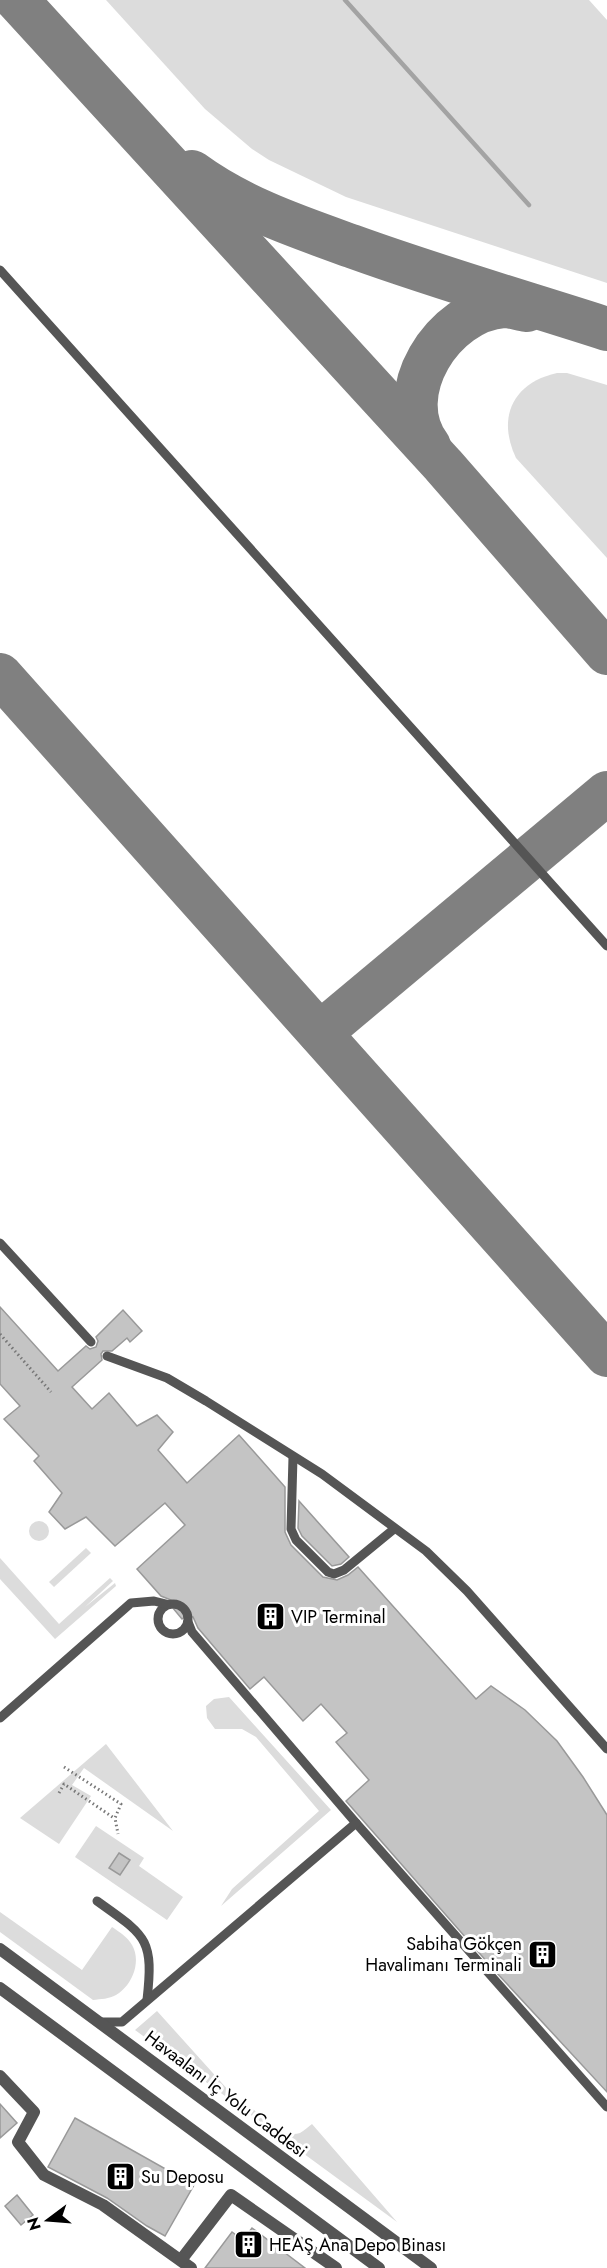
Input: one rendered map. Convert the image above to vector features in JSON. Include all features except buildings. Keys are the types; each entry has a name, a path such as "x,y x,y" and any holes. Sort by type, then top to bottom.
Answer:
{"street":[{"name":"Havaalanı İç Yolu Caddesi","path":"0,1949 431,2268"},
{"path":"0,1988 379,2268"},
{"path":"0,2076 34,2112 18,2142 44,2175 103,2205 186,2264 231,2195 336,2268"}],"lane":[{"path":"0,270 607,945"},
{"path":"0,1243 91,1341"},
{"path":"107,1356 167,1378 250,1428 331,1481 426,1551 467,1591 607,1749"},
{"path":"293,1457 291,1529 296,1540 328,1572 339,1574 394,1529"},
{"path":"0,1718 131,1603 154,1601 180,1605 188,1616 192,1632 356,1823 607,2107"},
{"path":"166,1604 157,1618 162,1630 167,1633 180,1632 188,1622"},
{"path":"99,2022 122,2022 356,1823"},
{"path":"97,1901 129,1924 145,1941 151,1965 147,2000"}],"path":[{"path":"0,1335 51,1392"},
{"path":"64,1767 121,1804 115,1818 118,1834"},
{"path":"59,1792 64,1784 115,1818"}],"shaded area":[{"path":"106,0 589,0 607,20 607,283 346,197 269,160 252,149 205,109"},
{"path":"557,373 567,373 607,385 607,558 516,458 510,443 508,429 512,404 529,385"},
{"path":"39,1521 46,1524 49,1531 46,1538 39,1541 32,1538 29,1531 32,1524"},
{"path":"86,1548 91,1553 54,1587 49,1582"},
{"path":"0,1558 59,1624 110,1578 113,1581 85,1607 115,1583 116,1586 55,1639 0,1579"},
{"path":"229,1697 331,1810 221,1906 232,1889 319,1811 256,1737 242,1729 215,1729 207,1718 206,1706 214,1699"},
{"path":"106,1744 173,1831 84,1768 72,1785 91,1796 59,1844 20,1818"},
{"path":"96,1826 144,1858 139,1866 183,1897 167,1920 75,1857"},
{"path":"0,1912 82,1970 112,1927 130,1942 134,1949 136,1964 131,1978 122,1991 116,1995 93,2000 0,1932"},
{"path":"157,2011 248,2112 253,2109 274,2127 287,2133 300,2133 312,2124 397,2222 135,2030"}],"waterway":[{"path":"345,0 529,205"}],"taxiway":[{"path":"17,0 443,465 607,653"},
{"path":"192,172 230,196 270,216 312,232 417,269 607,329"},
{"path":"429,446 419,425 416,403 420,380 429,358 443,338 461,322 482,311 504,306 527,310"},
{"path":"0,675 607,1355"},
{"path":"320,1033 607,793"}],"place":[{"name":"VIP Terminal","path":"270,1617"},
{"name":"Sabiha Gökçen Havalimanı Terminali","path":"543,1954"},
{"name":"Su Deposu","path":"120,2177"},
{"name":"HEAŞ Ana Depo Binası","path":"248,2245"}]}
